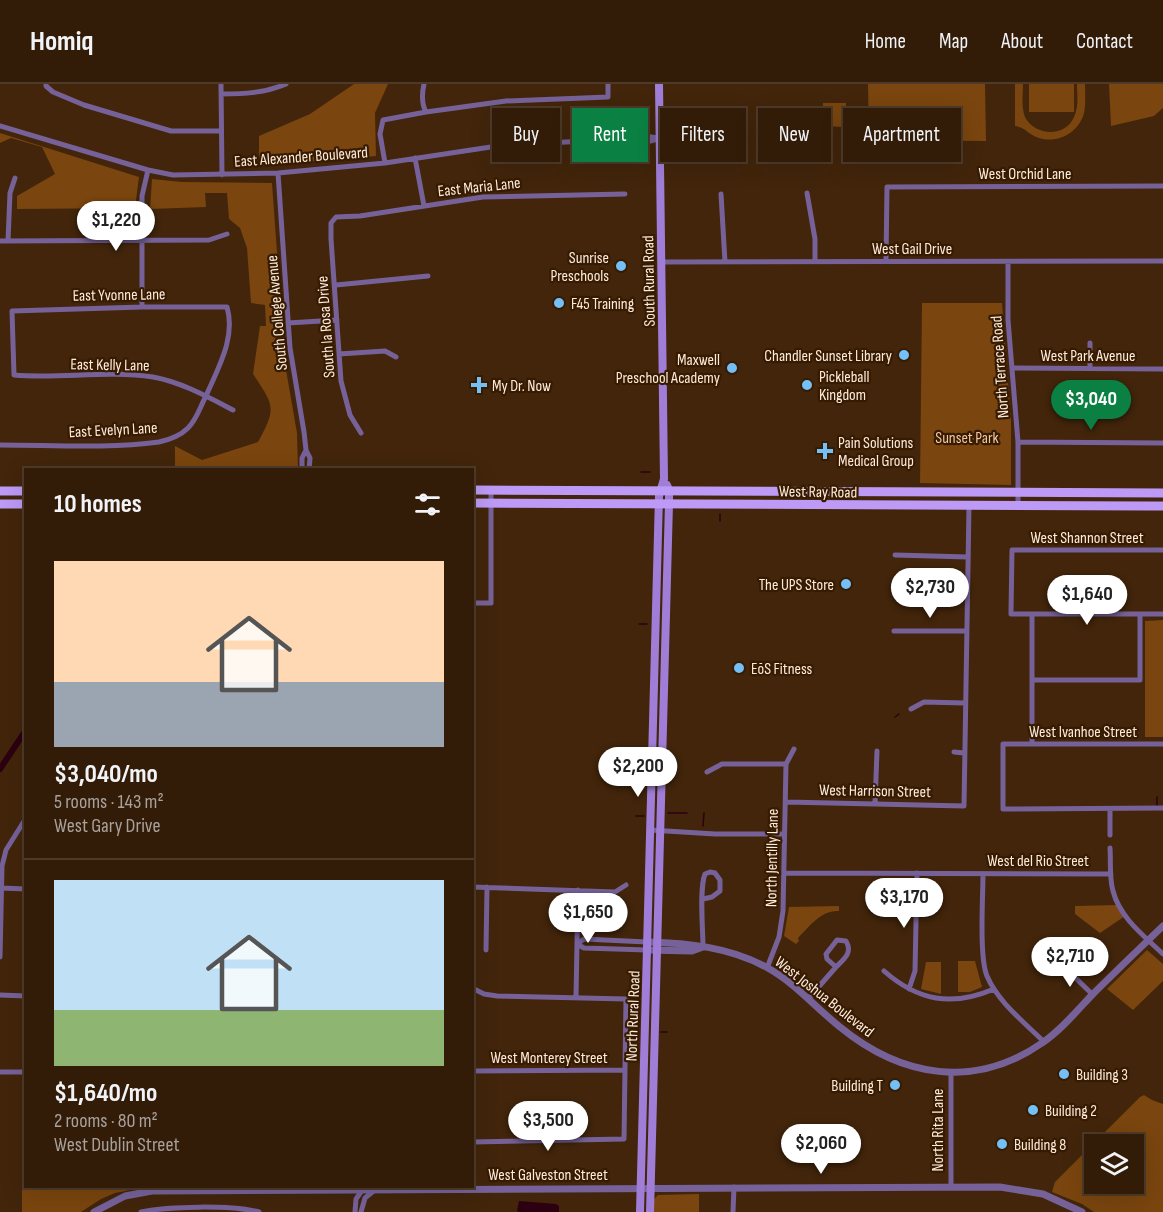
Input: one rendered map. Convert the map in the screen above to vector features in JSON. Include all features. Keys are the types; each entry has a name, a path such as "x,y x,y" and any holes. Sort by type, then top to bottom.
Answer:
{"main road":[{"name":"South Rural Road","path":"659,84 664,496"},
{"name":"West Ray Road","path":"474,490 664,496 837,506 1163,506"},
{"path":"0,491 24,491"},
{"name":"West Ray Road","path":"474,503 837,493 1163,493"},
{"path":"837,493 837,506"},
{"name":"North Rural Road","path":"650,1212 646,1187 647,946 664,496"},
{"name":"North Rural Road","path":"640,1212 646,1187 657,946 664,496"},
{"path":"0,504 24,504"}],"street":[{"path":"221,84 222,175"},
{"path":"221,94 245,94 273,90 286,84"},
{"path":"424,84 423,107 426,112"},
{"path":"385,163 380,134 382,120 506,101 608,97 608,84"},
{"path":"46,85 53,92 84,105 171,131 220,131"},
{"name":"East Alexander Boulevard","path":"0,126 148,170 173,175 278,173 385,163 504,145 609,140 622,136 659,138"},
{"path":"415,158 424,206"},
{"path":"142,307 142,196 148,170"},
{"name":"South College Avenue","path":"278,173 288,323 306,450 310,458 309,468"},
{"path":"8,241 10,193 15,178"},
{"name":"West Orchid Lane","path":"886,261 887,187 1163,186"},
{"path":"807,193 815,239 815,261"},
{"name":"East Maria Lane","path":"336,218 494,196 625,194"},
{"path":"721,194 726,262"},
{"name":"South la Rosa Drive","path":"336,218 331,223 331,238 341,381 350,415 361,433"},
{"path":"0,242 209,240 227,234"},
{"name":"West Gail Drive","path":"661,262 1163,261"},
{"name":"North Terrace Road","path":"1008,262 1008,320 1018,442 1018,507"},
{"path":"336,285 428,276"},
{"name":"East Yvonne Lane","path":"14,375 12,311 227,307"},
{"name":"East Evelyn Lane","path":"0,445 161,442 188,429 198,414 226,349 230,316 227,307"},
{"path":"288,323 337,320"},
{"path":"1090,343 1090,368"},
{"path":"339,354 385,351 396,357"},
{"name":"West Park Avenue","path":"1013,368 1163,369"},
{"name":"East Kelly Lane","path":"14,375 154,377 175,383 233,410"},
{"path":"1018,442 1163,443"},
{"name":"South College Avenue","path":"302,468 302,458 306,450"},
{"path":"474,603 491,603 491,490"},
{"path":"954,752 964,753 969,506"},
{"name":"West Shannon Street","path":"1032,614 1011,614 1012,550 1163,550"},
{"path":"895,555 968,557"},
{"path":"1032,744 1032,614 1163,614"},
{"path":"1032,680 1140,680 1140,614"},
{"path":"894,631 966,631"},
{"path":"910,709 924,702 965,703"},
{"name":"West Ivanhoe Street","path":"1110,809 1003,809 1003,744 1163,744"},
{"name":"North Jentilly Lane","path":"768,968 779,937 783,912 786,764 794,749"},
{"path":"875,804 877,751"},
{"name":"West Harrison Street","path":"786,802 964,806 964,753"},
{"path":"707,772 722,764 786,764"},
{"path":"1110,835 1110,809 1163,808"},
{"path":"0,957 2,866 6,850 24,821"},
{"path":"650,830 715,834 784,834"},
{"path":"1110,848 1112,890 1118,905 1131,924 1163,954"},
{"path":"703,899 716,895 720,891 720,880 715,873 705,874 703,879 703,899 703,947"},
{"name":"West del Rio Street","path":"785,873 1111,874"},
{"path":"909,989 915,971 917,873"},
{"path":"983,874 986,974 994,989 1044,1042"},
{"path":"474,887 615,892 626,885"},
{"path":"486,950 487,887"},
{"path":"1,888 24,889"},
{"path":"576,997 578,890"},
{"name":"West Joshua Boulevard","path":"577,944 584,939 692,951 703,947 737,954 768,968 874,1052 898,1063 951,1074 978,1071 1006,1063 1044,1042 1163,926"},
{"path":"808,999 848,954 849,947 846,941 837,940 826,954 827,959 836,967"},
{"path":"1065,966 1072,956 1070,949 1061,942 1053,943 1051,952 1065,966 1093,994"},
{"path":"884,971 896,982 909,989 938,999 976,997 994,989"},
{"path":"474,989 484,994 497,996 626,999 624,1139 474,1142"},
{"path":"0,995 24,996"},
{"name":"West Monterey Street","path":"474,1071 625,1070"},
{"path":"0,1072 24,1072"},
{"name":"North Rita Lane","path":"951,1074 951,1187"},
{"name":"West Galveston Street","path":"474,1188 1000,1186 1059,1200 1082,1212"},
{"path":"734,1187 734,1212"},
{"name":"West Galveston Street","path":"94,1212 125,1196 152,1191 439,1188"},
{"path":"355,1212 356,1199 363,1189"},
{"path":"361,1212 365,1198 376,1189"},
{"path":"141,1212 208,1208 259,1212"}],"green space":[{"path":"354,84 388,84 375,113 376,156 259,166 259,136 310,114"},
{"path":"868,84 985,84 986,141 961,141 961,108 868,108"},
{"path":"1015,84 1023,84 1025,117 1036,128 1050,132 1064,129 1070,124 1077,109 1077,84 1085,84 1084,113 1078,126 1061,138 1046,139 1015,126"},
{"path":"1029,84 1074,84 1074,112 1029,112"},
{"path":"1109,84 1163,84 1163,108 1154,116 1111,126"},
{"path":"823,103 846,103 846,108 843,108 843,127 831,126 831,108 823,108"},
{"path":"0,133 139,177 135,208 17,209 17,196 55,174 42,147 11,138 0,143"},
{"path":"152,179 182,182 272,183 285,364 297,433 298,468 175,468 175,446 202,460 258,442 270,414 269,400 253,374 260,326 266,326 265,305 251,303 247,248 240,228 229,219 227,193 205,193 206,207 150,209"},
{"name":"Sunset Park","path":"922,303 1002,303 1011,422 1011,485 920,483"},
{"path":"1163,620 1163,737 1145,737 1145,621"},
{"path":"1117,905 1125,916 1100,933 1075,914 1075,906"},
{"path":"839,906 839,911 827,913 816,920 798,938 799,941 796,944 784,936 789,907"},
{"path":"1147,950 1163,964 1163,981 1133,1010 1107,989"},
{"path":"958,961 975,961 982,987 970,992 958,992"},
{"path":"926,962 941,962 941,994 921,989"},
{"path":"1144,1095 1163,1104 1163,1212 1094,1212 1082,1204 1052,1192 1055,1182 1084,1153 1084,1194 1144,1194 1144,1134 1103,1134"},
{"path":"22,1131 24,1131 24,1188 140,1188 115,1193 81,1212 22,1212"},
{"path":"699,1194 699,1212 654,1212 654,1199 658,1195"}],"shaded area":[{"path":"519,1201 556,1204 559,1206 559,1212 519,1212 517,1211"}],"waterway":[{"path":"641,472 650,472"},
{"path":"720,514 720,521"},
{"path":"639,624 647,624"},
{"path":"895,717 899,714"},
{"path":"0,769 24,733"},
{"path":"1157,797 1157,807"},
{"path":"668,813 687,813"},
{"path":"703,826 704,813"},
{"path":"636,816 644,816"},
{"path":"661,1032 667,1032"}],"place":[{"name":"Sunrise Preschools","path":"621,266"},
{"name":"F45 Training","path":"559,303"},
{"name":"Chandler Sunset Library","path":"904,355"},
{"name":"Maxwell Preschool Academy","path":"732,368"},
{"name":"My Dr. Now","path":"479,385"},
{"name":"Pickleball Kingdom","path":"807,385"},
{"name":"Pain Solutions Medical Group","path":"825,451"},
{"name":"The UPS Store","path":"846,584"},
{"name":"EōS Fitness","path":"739,668"},
{"name":"Building 3","path":"1064,1074"},
{"name":"Building T","path":"895,1085"},
{"name":"Building 2","path":"1033,1110"},
{"name":"Building 8","path":"1002,1144"}]}
